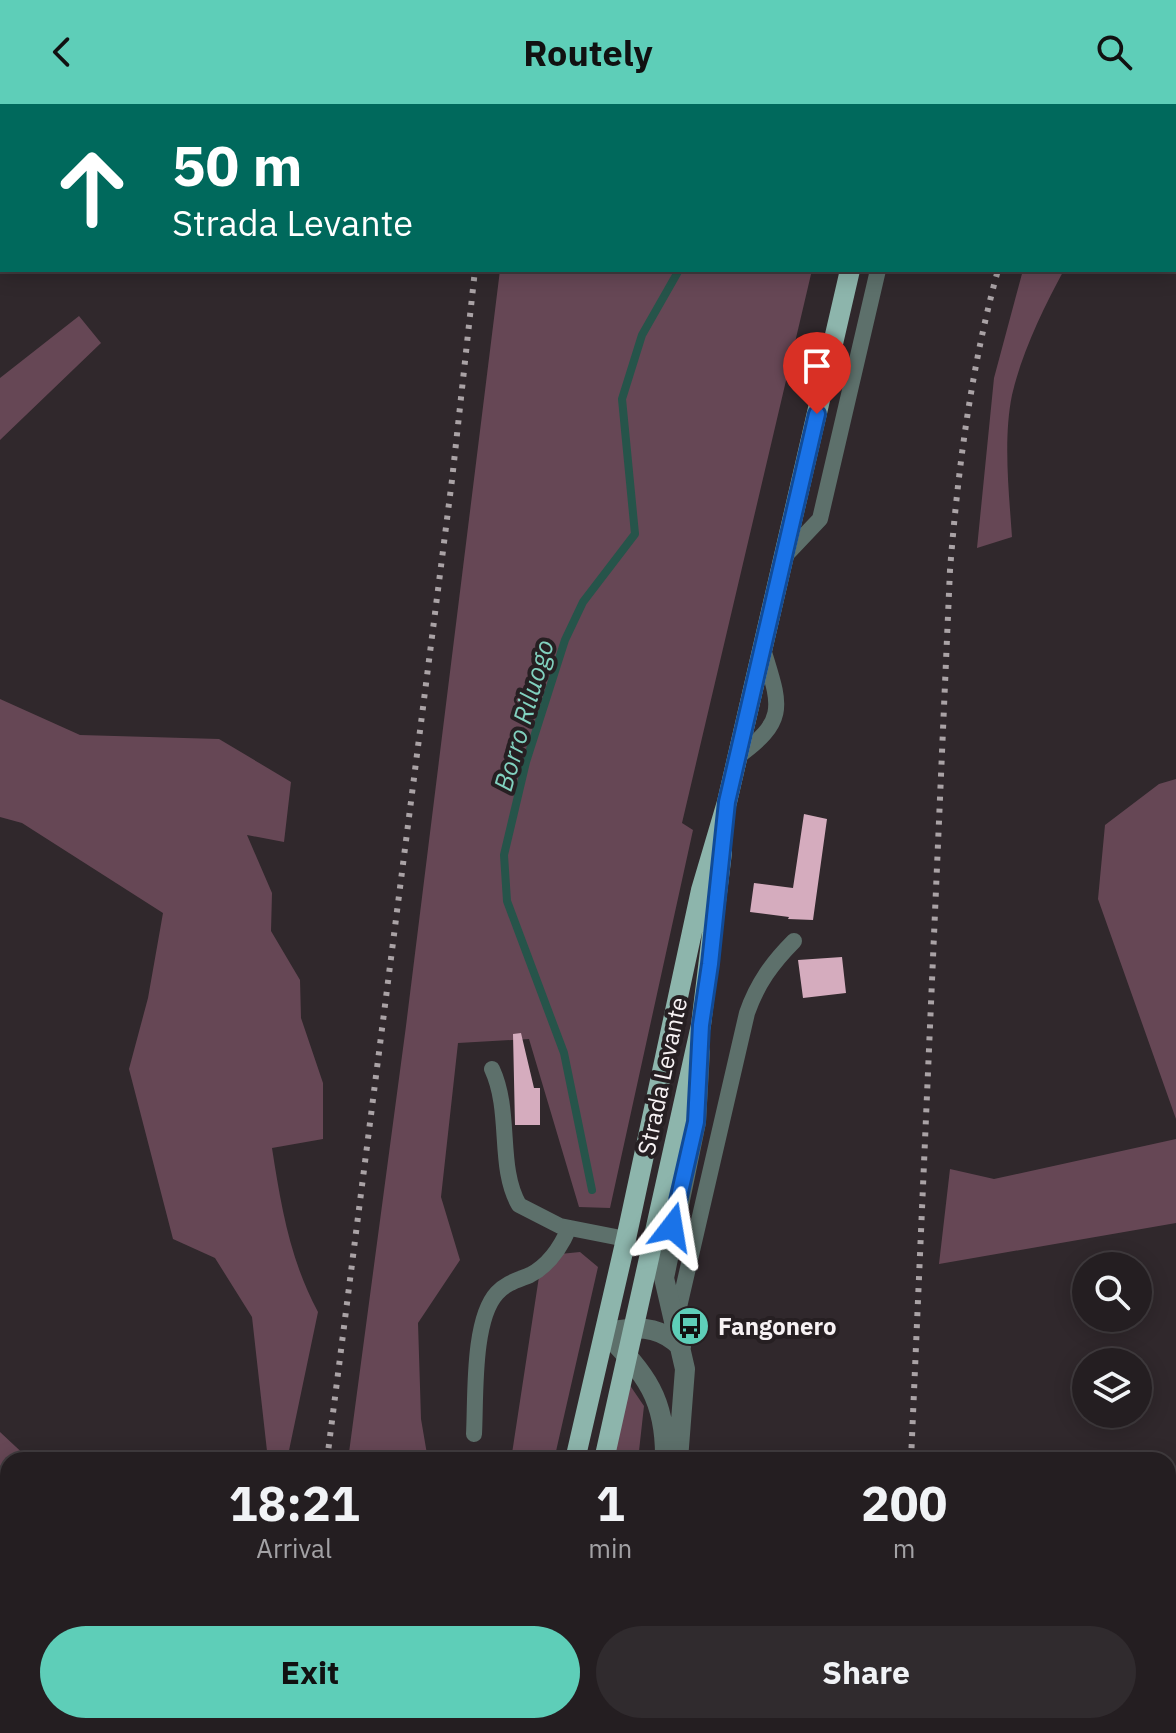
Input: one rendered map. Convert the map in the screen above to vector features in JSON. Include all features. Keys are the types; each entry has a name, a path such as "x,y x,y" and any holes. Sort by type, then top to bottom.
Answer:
{"main road":[{"name":"Strada Levante","path":"577,1452 699,900 727,802 850,272"},
{"name":"Strada Levante","path":"606,1452 701,1025 727,802"}],"street":[{"path":"679,1452 686,1385 681,1347 665,1292 664,1266 696,1122 701,1025"},
{"path":"605,1332 635,1327 662,1333 681,1347"},
{"path":"605,1332 647,1379 659,1401 664,1452"}],"lane":[{"path":"783,558 820,519 878,272"},
{"path":"675,1326 754,990 794,941"},
{"path":"492,1069 504,1107 514,1197 525,1210 569,1228 626,1239"},
{"path":"474,1434 477,1368 489,1304 503,1287 532,1274 550,1260 569,1228"}],"shaded area":[{"path":"500,272 812,272 682,823 693,830 610,1208 579,1207 529,1039 458,1043 441,1197 460,1260 418,1323 421,1419 427,1452 349,1452 406,1026"},
{"path":"1022,272 1063,272 1034,331 1012,395 1007,448 1012,537 977,548 994,378"},
{"path":"79,316 101,343 0,440 0,378"},
{"path":"0,699 80,735 219,739 291,782 284,842 247,835 272,893 271,931 300,980 301,1018 323,1083 323,1139 272,1148 294,1253 318,1312 289,1452 267,1452 252,1317 215,1258 173,1239 129,1069 148,998 163,913 22,823 0,817"},
{"path":"1176,779 1176,1119 1098,899 1105,825 1159,784"},
{"path":"1176,1139 1176,1223 939,1264 950,1169 994,1179"},
{"path":"580,1252 598,1267 556,1452 512,1452 540,1270 560,1254"},
{"path":"629,1384 644,1406 639,1452 613,1452"},
{"path":"0,1432 21,1452 0,1452"}],"building":[{"path":"804,814 827,819 813,920 750,912 754,883 793,888"},
{"path":"842,957 846,993 803,998 798,960"},
{"path":"521,1033 534,1088 540,1088 540,1125 515,1125 513,1034"}],"waterway":[{"name":"Borro Riluogo","path":"592,1190 564,1053 507,901 504,855 526,762 565,640 583,602 635,534 622,399 642,335 678,272"}],"railway":[{"path":"328,1452 452,480 475,272"},
{"path":"911,1452 950,570 967,419 980,344 998,272"}],"place":[{"name":"Fangonero","path":"690,1326"}],"route":[{"path":"672,1227 693,1143 699,1101 701,1025 727,802 817,414"}]}
